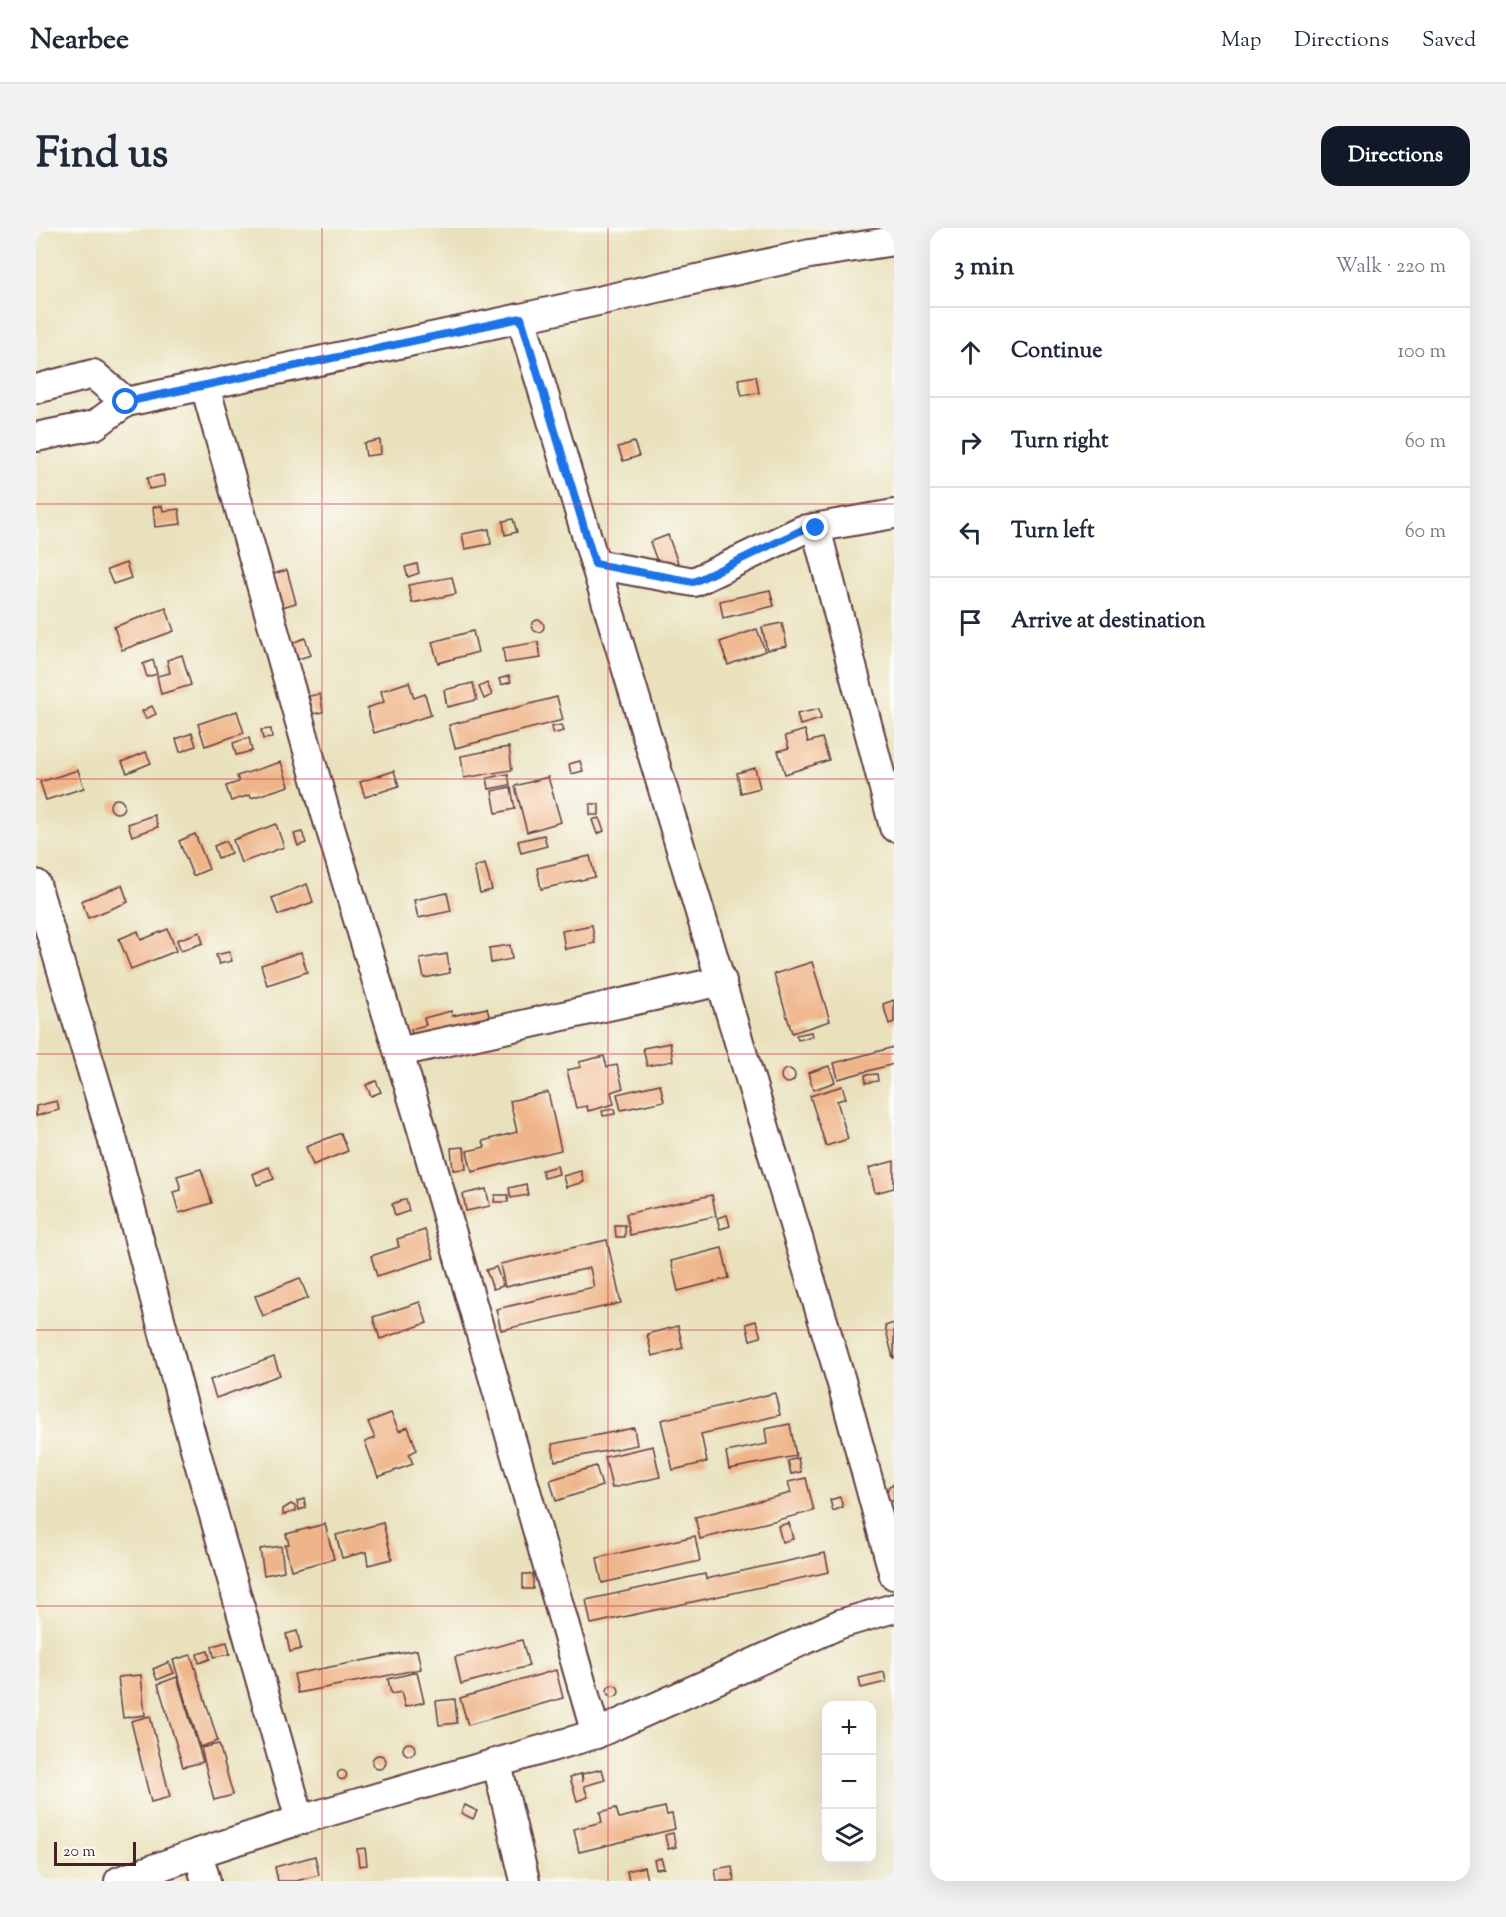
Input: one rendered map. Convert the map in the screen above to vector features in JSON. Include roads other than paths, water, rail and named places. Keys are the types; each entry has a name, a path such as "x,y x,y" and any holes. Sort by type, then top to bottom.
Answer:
{"street":[{"path":"36,437 95,425 126,402 810,254 894,241"},
{"path":"521,318 842,1384 894,1575"},
{"path":"36,389 93,374 126,402"},
{"path":"205,386 325,811 399,1052 596,1734"},
{"path":"595,564 694,582 802,530 894,514"},
{"path":"816,528 894,827"},
{"path":"36,884 111,1134 185,1413 300,1820"},
{"path":"399,1052 722,981"},
{"path":"119,1881 198,1852 300,1820 596,1734 840,1624 894,1608"},
{"path":"497,1764 525,1881"},
{"path":"198,1852 206,1881"}]}
